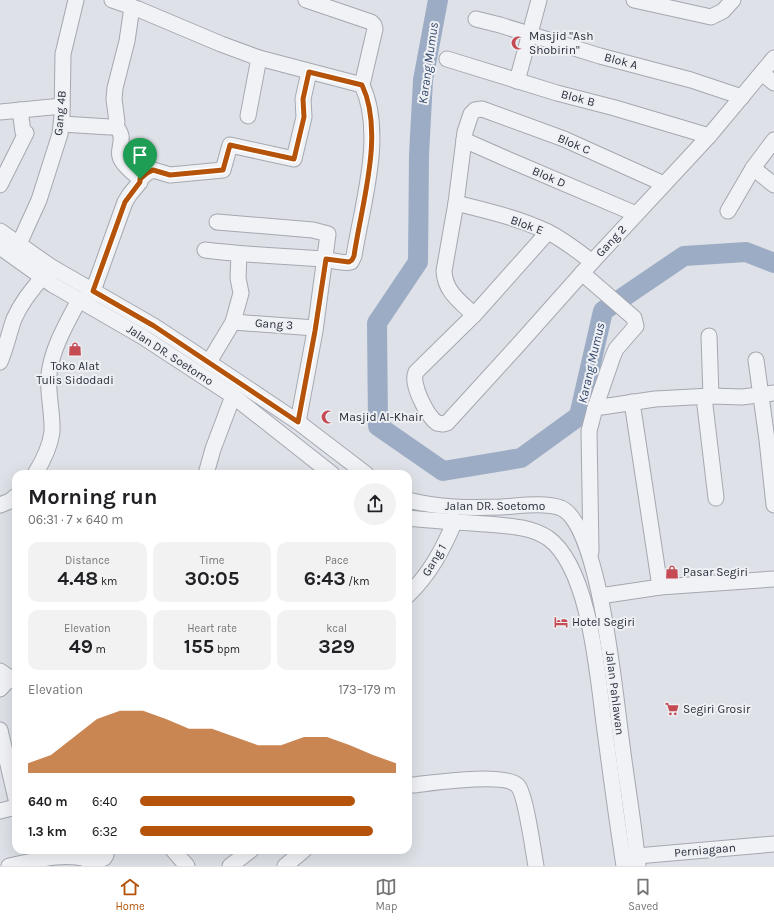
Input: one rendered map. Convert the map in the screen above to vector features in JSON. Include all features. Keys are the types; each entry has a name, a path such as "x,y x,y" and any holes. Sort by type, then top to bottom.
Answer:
{"street":[{"name":"Gang 4B","path":"19,244 39,200 60,134 62,124 63,54 76,0"},
{"path":"112,0 136,5 221,44 259,58 362,85"},
{"path":"205,250 238,254 326,259 349,262 354,256 369,171 372,137 370,115 362,85 375,29 371,22 306,0"},
{"path":"517,81 539,0"},
{"path":"643,1 711,17 724,11 733,0"},
{"path":"115,126 117,122 114,93 136,5"},
{"name":"Blok A","path":"476,19 600,56 691,80 742,97"},
{"path":"248,116 259,58"},
{"name":"Gang 2","path":"474,315 416,372 414,377 420,396 435,422 441,424 447,423 588,271 636,214 709,136 774,58"},
{"name":"Blok B","path":"447,59 557,93 615,108 709,136"},
{"path":"37,470 47,450 52,432 49,383 50,365 63,331 82,302 93,291 122,209 130,194 140,182 140,179 153,170 170,175 223,170 230,145 294,159 304,117 303,99 309,72"},
{"path":"762,73 774,83"},
{"path":"0,112 62,106"},
{"name":"Blok C","path":"464,140 471,114 475,110 482,109 564,139 664,184"},
{"path":"0,185 26,134 23,132 20,110"},
{"path":"62,124 115,126"},
{"path":"115,126 120,131 122,141 119,152 122,162 140,179"},
{"path":"464,140 456,203 445,265 445,280 451,293 474,315 548,232"},
{"name":"Blok D","path":"464,140 636,214"},
{"path":"728,211 753,168 774,140"},
{"path":"753,168 774,184"},
{"name":"Blok E","path":"456,203 510,218 548,232 575,249 588,271 622,308 634,318 636,326 616,350 595,408"},
{"path":"217,222 313,230 326,232 329,236 315,328 298,422"},
{"name":"Jalan DR. Soetomo","path":"0,231 50,266 154,326 209,362 298,422 361,470"},
{"name":"Jalan DR. Soetomo","path":"0,247 82,302 143,337 233,396 327,470"},
{"path":"209,362 233,322 241,293 238,278 238,254"},
{"path":"0,362 14,318 29,293 43,277"},
{"name":"Gang 3","path":"233,322 315,328"},
{"path":"709,336 708,396 716,498"},
{"path":"756,360 767,394 774,505"},
{"path":"592,563 589,431 595,408 632,402 708,396 742,397 767,394"},
{"path":"207,470 213,449 233,396"},
{"path":"632,402 660,587"},
{"path":"0,505 12,499"},
{"name":"Jalan DR. Soetomo","path":"412,501 437,506 551,506 563,509 576,524"},
{"name":"Jalan DR. Soetomo","path":"412,518 526,529 547,538 557,546 563,554"},
{"name":"Gang 1","path":"412,591 424,578 434,563 455,522"},
{"name":"Jalan Pahlawan","path":"576,524 592,563 600,596 610,652 633,820 637,861"},
{"name":"Jalan Pahlawan","path":"563,554 578,583 590,626 624,866"},
{"path":"600,596 660,587 774,579"},
{"path":"0,689 9,677"},
{"path":"0,730 12,782"},
{"path":"413,785 492,778 509,780 518,786 523,798 536,866"},
{"path":"0,811 12,808"},
{"name":"Perniagaan","path":"637,861 774,844"},
{"path":"9,866 47,858 61,857 85,858 90,863 104,858 106,854"},
{"path":"176,854 186,866"},
{"path":"230,866 246,854"},
{"path":"285,866 299,854"}],"waterway":[{"name":"Karang Mumus","path":"438,0 423,80 419,155 418,262 377,323 378,426 443,471 521,458 579,416 603,311 684,256 746,252 774,263"}],"place":[{"name":"Masjid \"Ash Shobirin\"","path":"518,43"},
{"name":"Toko Alat Tulis Sidodadi","path":"75,349"},
{"name":"Masjid Al-Khair","path":"328,417"},
{"name":"Pasar Segiri","path":"672,572"},
{"name":"Hotel Segiri","path":"561,622"},
{"name":"Segiri Grosir","path":"672,709"}],"route":[{"path":"309,72 362,85 370,115 372,137 369,171 354,256 351,262 346,263 326,259 315,331 298,422 154,326 93,291 122,209 130,194 140,182 140,179 153,170 170,175 223,170 230,145 294,159 304,117 303,99 309,72"}]}
